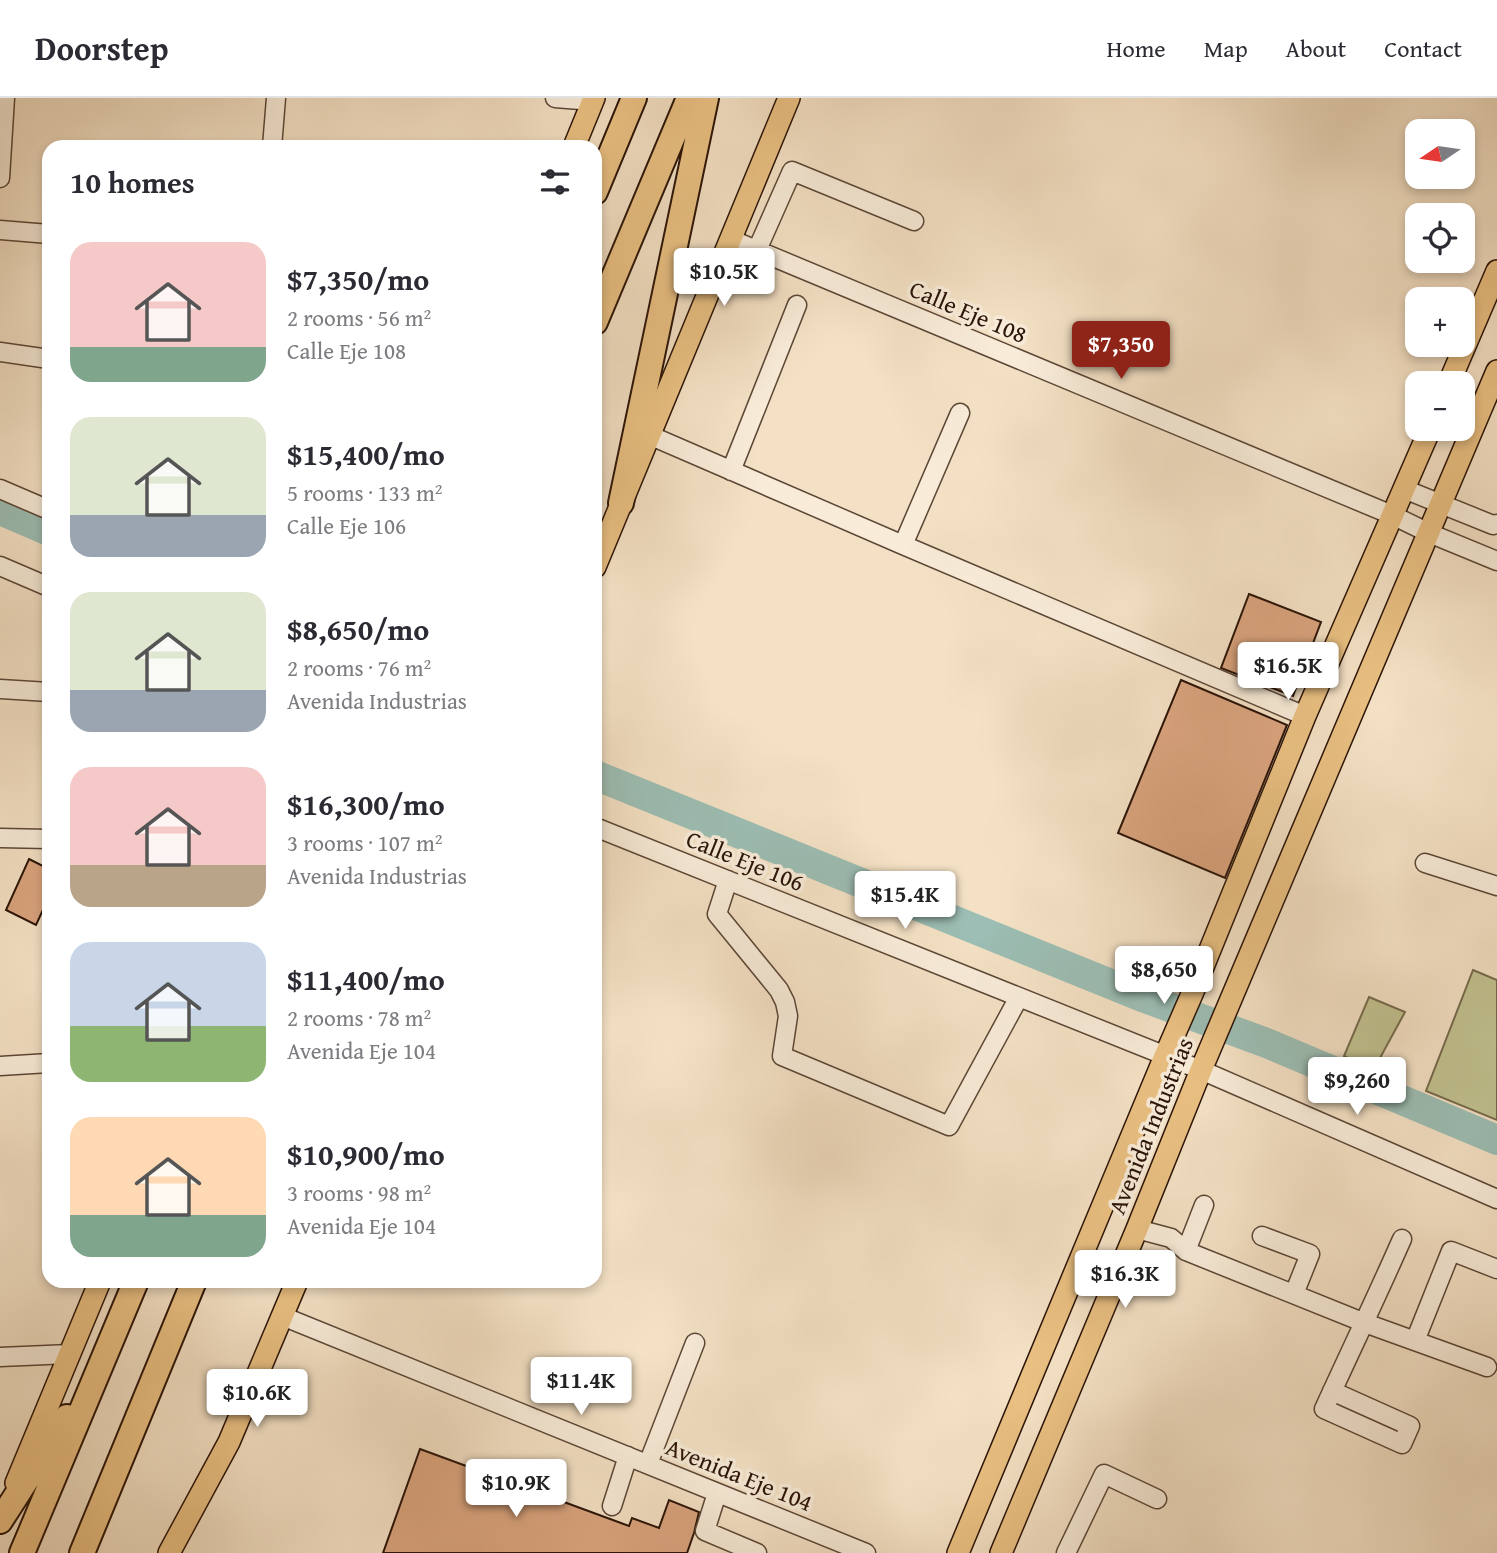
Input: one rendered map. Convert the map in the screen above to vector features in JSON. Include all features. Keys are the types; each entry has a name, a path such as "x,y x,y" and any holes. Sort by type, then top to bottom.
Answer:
{"highway":[{"path":"602,175 634,98"},
{"path":"602,305 689,98"},
{"path":"621,503 706,98"},
{"path":"22,1553 133,1288"},
{"path":"82,1553 191,1288"},
{"path":"0,1520 101,1363"}],"main road":[{"path":"602,550 789,98"},
{"path":"577,140 594,99"},
{"path":"1454,371 1497,271"},
{"name":"Avenida Industrias","path":"1001,1553 1201,1070 1497,372"},
{"name":"Avenida Industrias","path":"958,1553 1305,716 1425,441"},
{"path":"0,1520 97,1288"},
{"path":"169,1553 229,1442 294,1288"}],"street":[{"path":"0,178 5,98"},
{"path":"273,140 276,98"},
{"path":"555,98 594,99"},
{"path":"757,250 792,171 914,221"},
{"path":"0,230 42,233"},
{"name":"Calle Eje 108","path":"730,239 1497,561"},
{"path":"731,471 797,305"},
{"path":"0,352 42,358"},
{"path":"903,545 960,412"},
{"path":"649,435 1305,716"},
{"path":"0,489 42,507"},
{"path":"1404,489 1493,525 1497,524"},
{"path":"0,566 42,584"},
{"path":"0,689 42,692"},
{"name":"Calle Eje 106","path":"602,830 1201,1070 1497,1199"},
{"path":"0,838 42,839"},
{"path":"1425,863 1497,886"},
{"path":"728,880 717,915 779,990 785,1002 789,1016 782,1056 949,1126 1019,997"},
{"path":"0,1066 42,1063"},
{"path":"1186,1251 1204,1205"},
{"path":"1137,1229 1171,1238 1186,1251 1364,1324 1487,1367"},
{"path":"1262,1236 1310,1254 1294,1294"},
{"path":"1332,1391 1402,1239"},
{"path":"1415,1341 1451,1251 1497,1269"},
{"name":"Avenida Eje 104","path":"282,1315 866,1553"},
{"path":"648,1464 695,1343"},
{"path":"0,1357 69,1354"},
{"path":"612,1506 628,1457"},
{"path":"1066,1553 1104,1474 1157,1499"},
{"path":"717,1493 705,1531 757,1553"}],"green space":[{"path":"1473,970 1497,980 1497,1120 1426,1091"},
{"path":"1369,997 1405,1012 1373,1071 1344,1056"}],"building":[{"path":"1249,594 1321,622 1293,696 1221,668"},
{"path":"1181,680 1287,725 1225,878 1118,833"},
{"path":"29,859 42,866 42,912 36,925 6,910"},
{"path":"420,1449 629,1526 632,1518 659,1528 669,1500 699,1512 694,1533 687,1553 383,1553"}],"waterway":[{"path":"0,510 42,528"},
{"path":"602,778 1145,998 1269,1044 1497,1140"}]}
